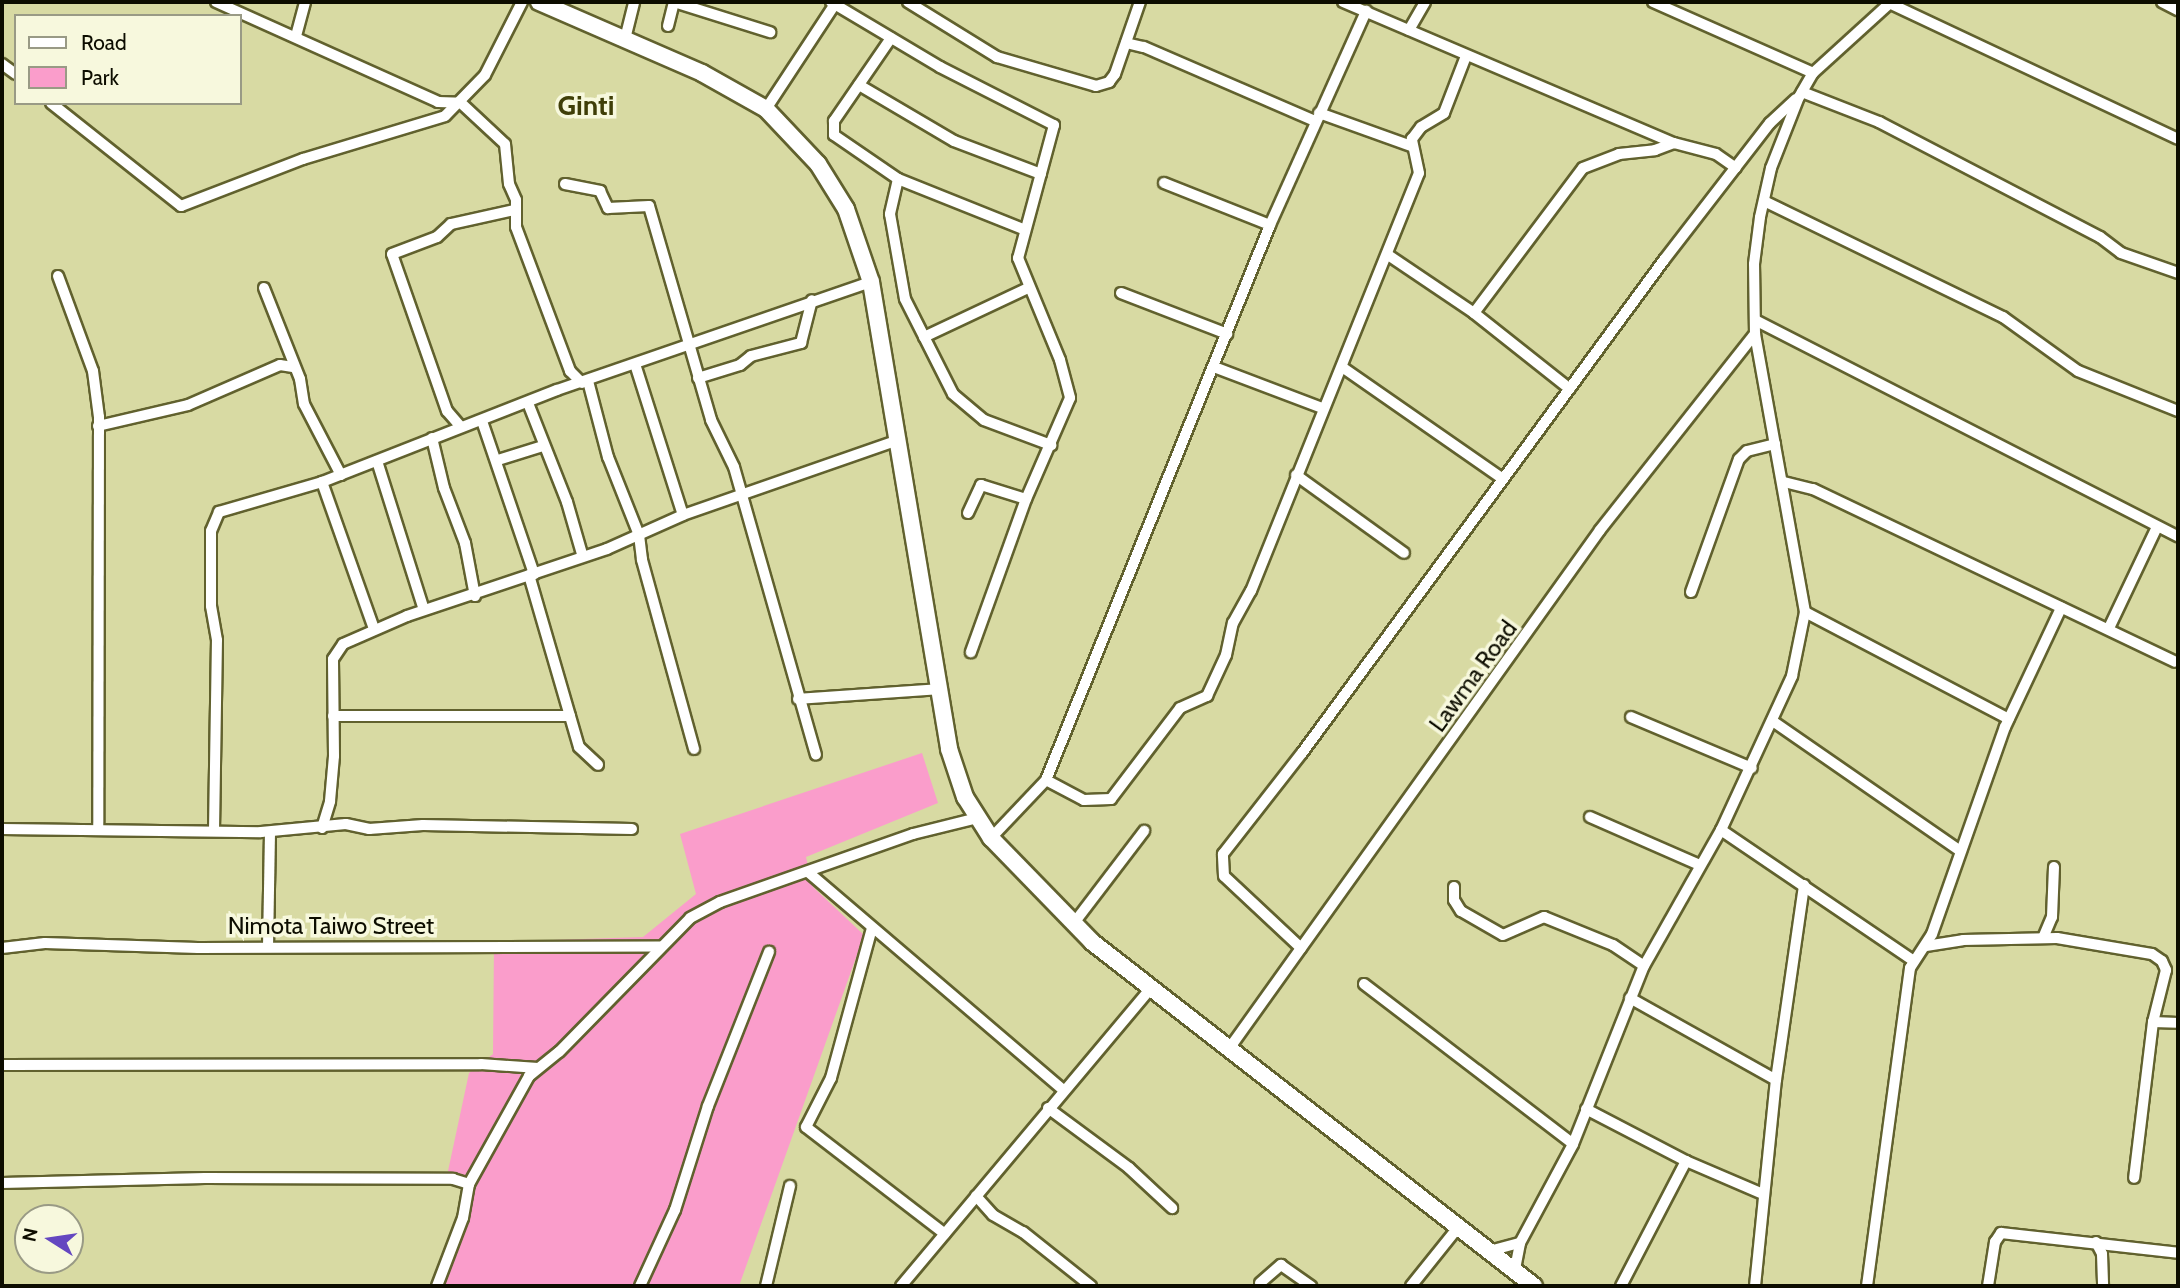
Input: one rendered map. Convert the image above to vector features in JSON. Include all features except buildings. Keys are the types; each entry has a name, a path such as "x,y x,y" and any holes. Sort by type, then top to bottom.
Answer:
{"main road":[{"path":"539,2 625,39 766,109 830,182 861,246 871,282 940,690 959,782 977,818 991,838 1074,923 1150,989 1231,1046 1493,1250 1534,1286"}],"street":[{"path":"216,2 438,102 461,103 505,144 509,184 516,200 516,227 539,280 545,309 560,335 570,371 585,382 608,457 639,534 694,749"},
{"path":"296,36 305,2"},
{"path":"54,105 181,206 303,159 445,116 461,103 499,52 522,2"},
{"path":"625,39 634,2"},
{"path":"668,26 674,2 770,32"},
{"path":"908,2 997,57 1088,85 1109,82 1140,2"},
{"path":"1343,2 1466,57 1501,66 1674,142 1716,154 1736,168"},
{"path":"1409,30 1425,2"},
{"path":"1653,2 1813,74"},
{"path":"1515,1269 1520,1243 1573,1144 1644,966 1721,830 1774,722 1792,676 1804,612 1784,482 1755,334 1754,264 1763,201 1783,135 1800,94 1813,74 1890,2 2178,139"},
{"path":"2162,2 2178,10"},
{"path":"766,109 833,3 891,38 1050,120 1055,131 1023,229 1018,258 1028,288 1060,360 1070,398 1026,499 971,652"},
{"path":"991,838 1046,780 1270,225 1366,11"},
{"path":"891,38 834,121 834,135 898,179 1023,229"},
{"path":"1126,43 1144,47 1317,117 1411,146"},
{"path":"1046,780 1084,800 1111,799 1180,708 1204,700 1322,408 1342,367 1388,255 1419,173 1411,146 1421,127 1444,113 1466,57"},
{"path":"859,85 954,141 1041,174"},
{"path":"1301,948 1224,876 1223,854 1317,733 1502,478 1770,123 1800,94"},
{"path":"1800,94 1879,122 2099,237 2121,253 2178,273"},
{"path":"438,102 445,116"},
{"path":"1770,123 1783,135"},
{"path":"1474,313 1583,168 1619,154 1656,150 1674,142"},
{"path":"898,179 890,225 905,299 953,394 968,411 1051,445"},
{"path":"1164,183 1270,225"},
{"path":"565,184 600,191 608,208 649,206 711,420 734,467 816,755"},
{"path":"1763,201 2003,317 2078,371 2178,411"},
{"path":"461,428 447,411 392,254 437,237 451,224 514,210"},
{"path":"1388,255 1474,313 1570,389"},
{"path":"58,276 93,371 98,426 98,829"},
{"path":"214,830 214,518 226,506 322,482 689,342 871,282"},
{"path":"264,288 304,404 341,475"},
{"path":"924,338 1028,288"},
{"path":"1121,293 1227,334"},
{"path":"698,378 740,365 751,356 801,343 811,300"},
{"path":"1755,320 2178,536"},
{"name":"Lawma Road","path":"1231,1046 1600,530 1755,334"},
{"path":"635,364 683,515"},
{"path":"98,426 188,405 280,365 293,367"},
{"path":"1214,367 1322,408"},
{"path":"1342,367 1502,478"},
{"path":"528,403 567,502 582,554"},
{"path":"482,421 498,460 579,747 598,765"},
{"path":"432,438 444,488 465,543 475,596"},
{"path":"322,828 330,801 336,651 374,629 424,610 475,596 683,515 898,440"},
{"path":"1691,592 1720,500 1740,458 1747,451 1775,444"},
{"path":"498,460 543,446"},
{"path":"377,461 424,610"},
{"path":"1296,475 1404,553"},
{"path":"322,482 374,629"},
{"path":"1784,482 1813,489 2061,608 2109,628 2175,662"},
{"path":"968,513 981,485 1026,499"},
{"path":"2109,628 2157,527"},
{"path":"1867,1286 1907,979 1914,961 1932,934 2009,719 2061,608"},
{"path":"1804,612 2009,719"},
{"path":"798,699 940,690"},
{"path":"333,716 570,716"},
{"path":"1631,717 1752,768"},
{"path":"1774,722 1960,851"},
{"path":"1590,817 1700,865"},
{"path":"437,1286 463,1218 469,1184 522,1086 538,1068 578,1034 660,946 704,910 913,834 977,818"},
{"path":"2,829 632,829"},
{"path":"1721,830 1914,961"},
{"path":"268,947 270,831"},
{"path":"1074,923 1144,831"},
{"path":"2043,938 2052,917 2053,867"},
{"path":"808,872 1063,1090"},
{"path":"1755,1286 1776,1080 1804,884"},
{"path":"1454,887 1454,900 1461,911 1503,935 1544,918 1614,945 1644,966"},
{"path":"872,928 831,1078 806,1127 945,1234"},
{"path":"1932,934 1948,943"},
{"path":"1926,946 2043,938 2077,940 2159,958 2166,970 2153,1023 2134,1178"},
{"name":"Nimota Taiwo Street","path":"2,948 45,943 268,947 660,946"},
{"path":"640,1286 675,1210 708,1106 769,952"},
{"path":"1364,984 1573,1144"},
{"path":"901,1286 1150,989"},
{"path":"1630,998 1776,1080"},
{"path":"2153,1023 2178,1023"},
{"path":"2,1065 481,1063 538,1068"},
{"path":"1048,1108 1129,1168 1172,1208"},
{"path":"1586,1109 1686,1161 1763,1194"},
{"path":"1621,1286 1686,1161"},
{"path":"2,1183 205,1178 453,1179 469,1184"},
{"path":"765,1286 790,1185"},
{"path":"976,1196 993,1214 1023,1232 1091,1286"},
{"path":"1410,1286 1460,1225"},
{"path":"1988,1286 1995,1241 2001,1233 2178,1253"},
{"path":"2096,1242 2103,1261 2103,1286"},
{"path":"1493,1250 1520,1243"},
{"path":"1260,1283 1282,1265 1311,1286"}],"green space":[{"path":"922,753 938,803 806,857 813,887 864,935 739,1286 430,1286 470,1193 448,1171 469,1073 493,1054 494,942 643,937 696,894 680,834"}],"district":[{"name":"Ginti","path":"586,105"}]}
